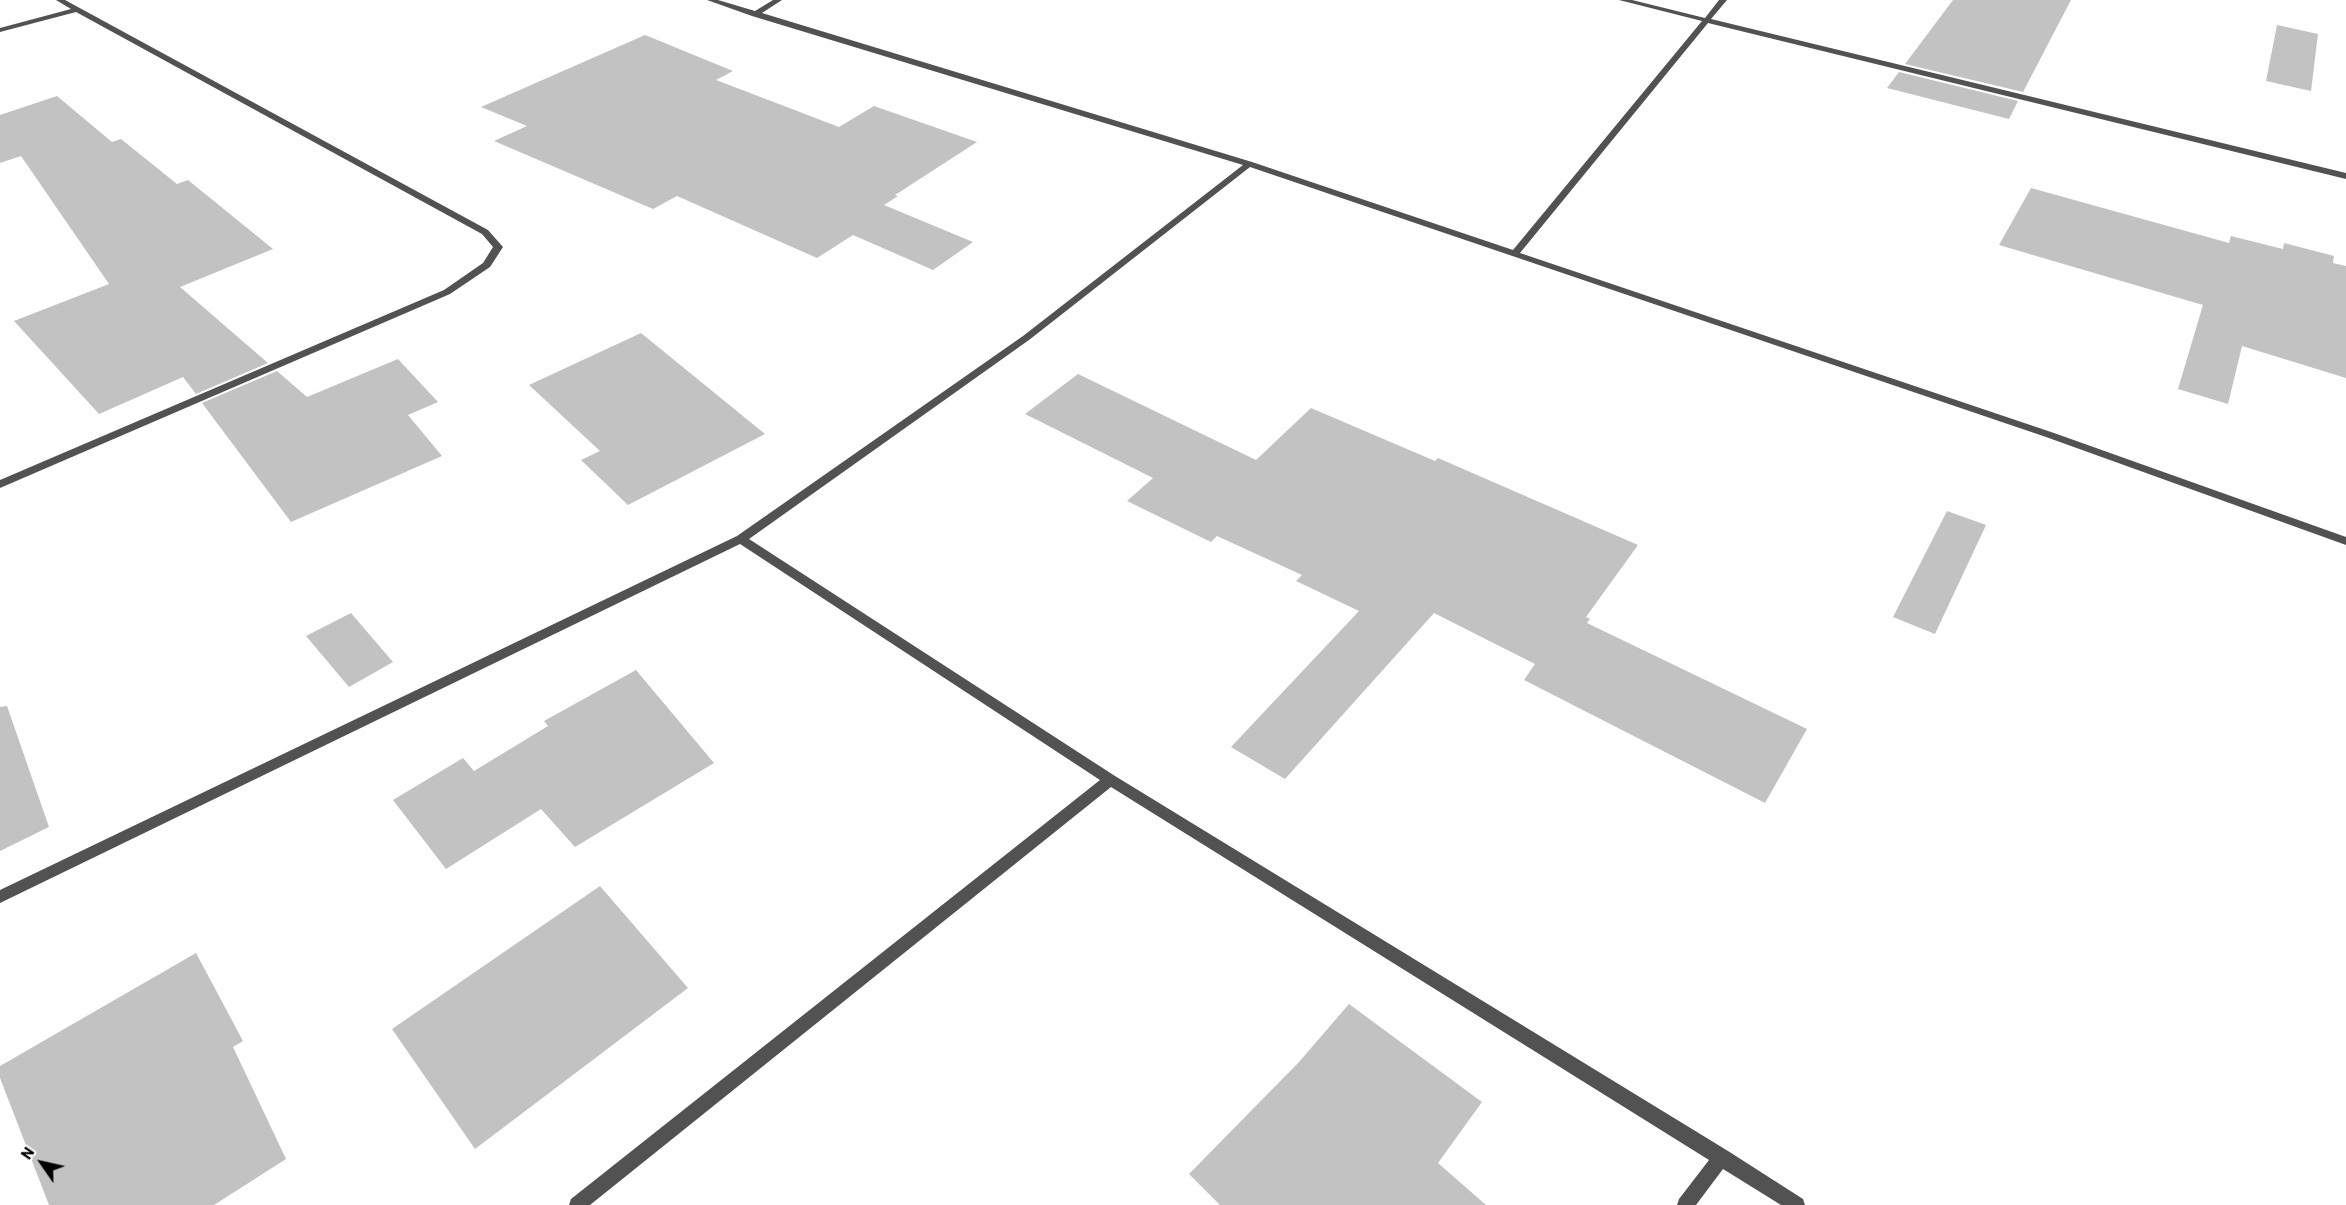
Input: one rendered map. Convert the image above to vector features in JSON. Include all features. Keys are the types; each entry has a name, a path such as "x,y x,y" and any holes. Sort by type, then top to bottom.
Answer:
{"street":[{"path":"0,484 447,292 487,265 498,247 485,232 259,107 74,10 60,0"},
{"path":"711,0 1249,164 2039,431 2346,541"},
{"path":"755,14 778,0"},
{"path":"1623,0 2346,176"},
{"path":"1515,253 1723,0"},
{"path":"0,30 74,10"},
{"path":"0,897 741,539 1026,338 1249,164"},
{"path":"741,539 1110,780 1797,1205"},
{"path":"577,1205 1110,780"},
{"path":"1685,1205 1722,1157"}],"building":[{"path":"1953,0 2071,0 2023,92 1905,64"},
{"path":"2277,25 2318,34 2311,91 2266,81"},
{"path":"645,35 733,71 716,80 839,127 874,106 977,142 895,195 898,196 884,205 973,242 933,270 853,235 817,258 677,196 653,209 494,141 527,126 481,107"},
{"path":"1899,72 2018,101 2009,119 1887,88"},
{"path":"57,96 112,142 121,139 177,184 188,180 273,249 180,287 268,363 196,394 183,377 99,414 14,321 109,284 21,156 0,163 0,115"},
{"path":"2031,188 2229,243 2231,236 2283,249 2284,243 2334,256 2333,263 2346,266 2346,378 2242,346 2228,404 2178,389 2203,305 1999,245"},
{"path":"641,333 765,434 628,505 581,460 600,451 529,385"},
{"path":"398,359 438,402 408,415 442,456 291,522 202,403 277,371 307,397"},
{"path":"1078,374 1256,460 1311,408 1435,461 1438,458 1638,545 1586,617 1590,619 1587,623 1807,729 1765,803 1524,680 1535,664 1434,613 1285,779 1231,747 1359,611 1296,581 1302,575 1217,536 1211,542 1127,501 1153,478 1025,414"},
{"path":"1947,511 1986,525 1935,634 1893,617"},
{"path":"351,613 393,662 349,687 306,636"},
{"path":"636,670 714,763 575,847 541,809 446,869 393,800 463,758 474,771 548,726 544,721"},
{"path":"7,706 49,827 0,851 0,707"},
{"path":"600,886 688,988 475,1149 392,1029"},
{"path":"196,953 243,1041 233,1047 286,1159 214,1205 49,1205 0,1078 0,1066"},
{"path":"1349,1004 1482,1102 1438,1163 1486,1205 1220,1205 1189,1174 1299,1062"}]}
